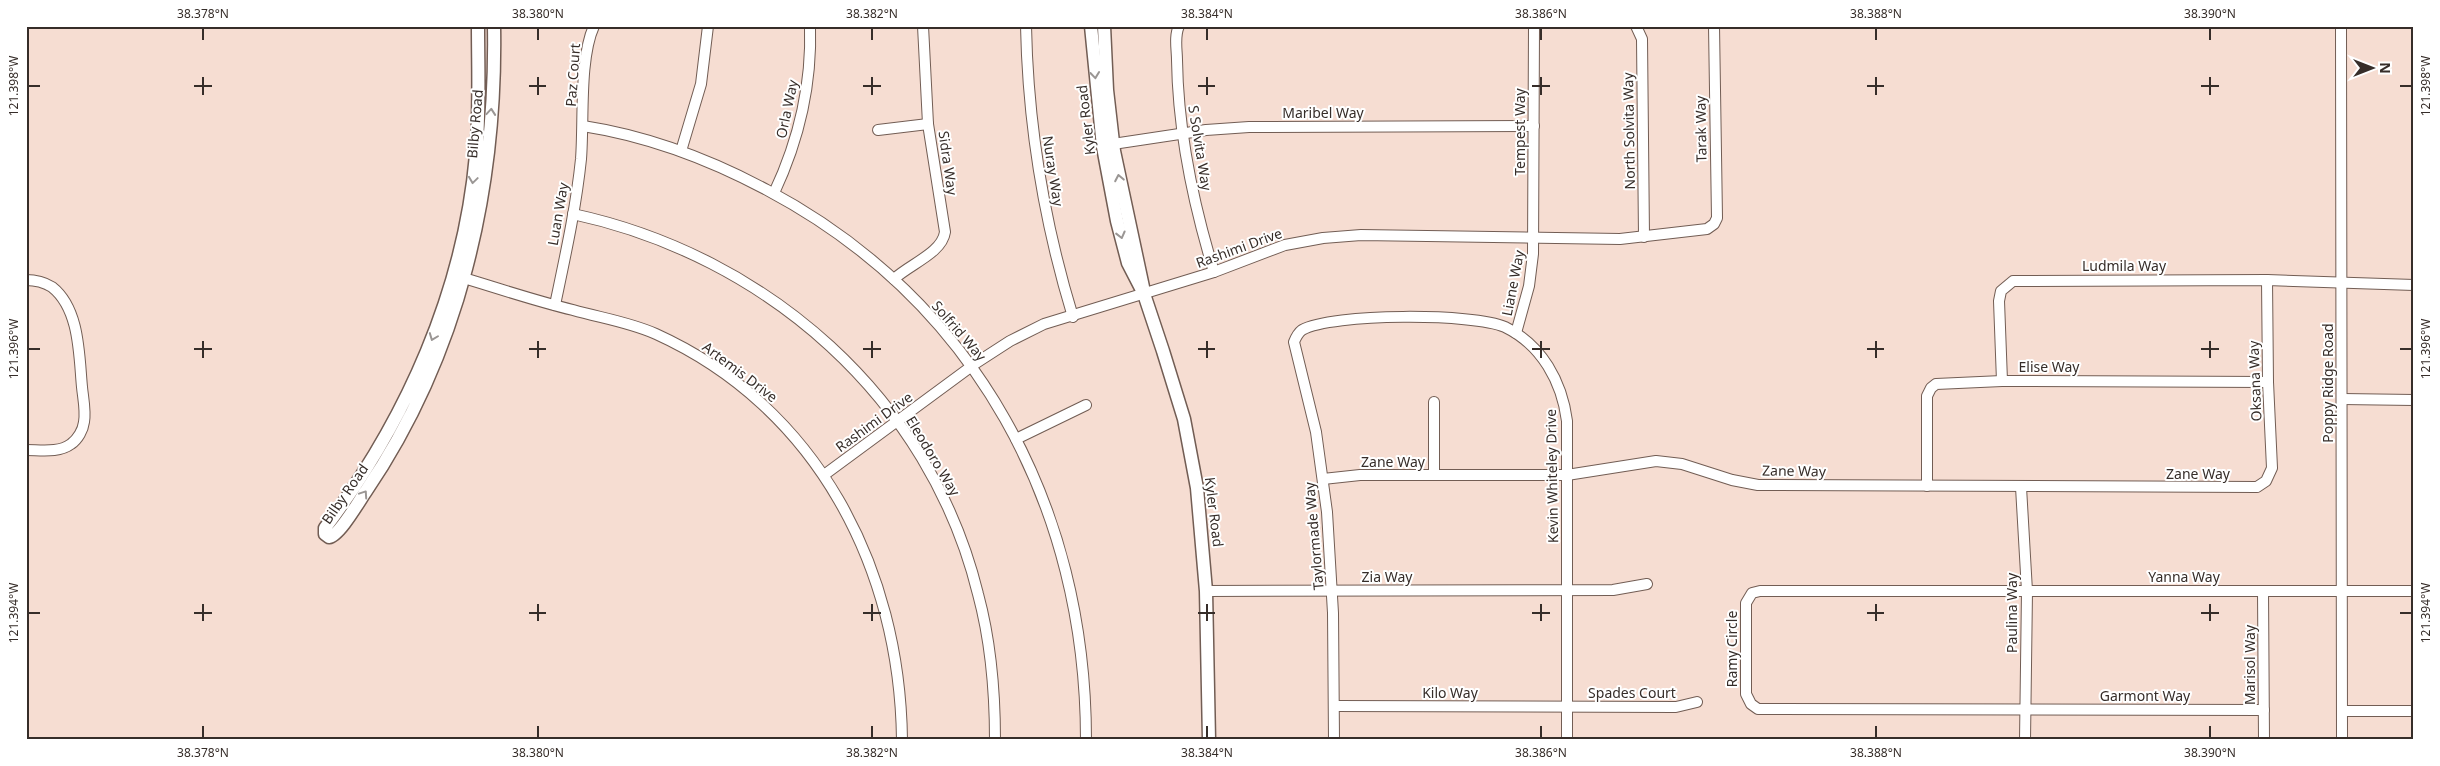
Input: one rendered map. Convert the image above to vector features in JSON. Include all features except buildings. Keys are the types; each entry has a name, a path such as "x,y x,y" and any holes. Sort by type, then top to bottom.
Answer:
{"street":[{"name":"Bilby Road","path":"478,26 478,136 470,203 453,274 425,357 384,439 325,528 326,536 334,536 350,515 398,439 441,347 464,278 475,234 485,173 493,83 494,26"},
{"name":"Paz Court","path":"583,126 586,57 594,26"},
{"path":"681,151 699,92 708,26"},
{"name":"Orla Way","path":"774,193 790,156 805,102 810,61 810,26"},
{"name":"Sidra Way","path":"894,279 913,263 935,251 944,237 945,227 928,124 923,26"},
{"name":"Nuray Way","path":"1026,26 1028,88 1036,155 1055,252 1074,316"},
{"name":"Kyler Road","path":"1091,26 1099,112 1113,202 1128,263 1144,294 1164,351 1189,445 1201,522 1206,591 1209,740"},
{"name":"Kyler Road","path":"1104,26 1113,144 1141,272 1144,294"},
{"name":"S Solvita Way","path":"1179,26 1176,35 1182,133 1196,208 1214,272"},
{"name":"Tempest Way","path":"1534,26 1534,238"},
{"name":"North Solvita Way","path":"1636,26 1642,39 1644,237"},
{"name":"Poppy Ridge Road","path":"2341,26 2342,740"},
{"name":"Tarak Way","path":"1712,29 1717,218 1714,224"},
{"path":"878,130 928,124"},
{"name":"Solfrid Way","path":"583,126 625,134 681,151 732,172 774,193 838,233 894,279 973,366 1016,439 1048,512 1072,591 1083,661 1086,740"},
{"name":"Luan Way","path":"555,305 573,214 583,126"},
{"name":"Maribel Way","path":"1113,144 1182,133 1269,127 1534,126"},
{"path":"464,278 462,263 474,208 470,203"},
{"name":"Eleodoro Way","path":"573,214 625,227 673,244 717,265 760,291 800,320 837,352 867,383 922,459 944,500 971,568 984,617 991,658 995,740"},
{"name":"Rashimi Drive","path":"824,475 973,366 1027,332 1044,324 1214,272 1285,245 1323,238 1361,235 1534,238 1644,237 1701,230 1714,224"},
{"name":"Liane Way","path":"1516,333 1529,286 1534,238"},
{"name":"Artemis Drive","path":"464,278 555,305 636,326 691,352 746,390 773,414 800,443 824,475 855,531 881,597 898,670 902,740"},
{"path":"26,280 40,282 52,288 60,296 71,318 79,349 85,415 80,435 67,446 56,450 26,450"},
{"name":"Ludmila Way","path":"2002,381 1999,301 2004,286 2013,281 2267,280 2342,284 2414,284"},
{"name":"Oksana Way","path":"2266,481 2272,468 2268,382 2267,280"},
{"name":"Kevin Whiteley Drive","path":"1298,334 1305,329 1320,325 1383,318 1482,320 1516,333 1543,358 1560,388 1567,421 1567,740"},
{"name":"Taylormade Way","path":"1298,334 1294,347 1310,406 1323,479 1332,590 1334,740"},
{"name":"Elise Way","path":"1927,486 1928,391 1933,386 2002,381 2268,382"},
{"path":"2342,399 2414,400"},
{"path":"1434,402 1434,475"},
{"path":"1016,439 1086,405"},
{"name":"Zane Way","path":"1323,479 1360,475 1567,475 1656,461 1682,464 1719,477 1758,485 2251,488 2266,481"},
{"name":"Paulina Way","path":"2020,487 2027,591 2025,740"},
{"name":"Zia Way","path":"1206,591 1613,590 1647,584"},
{"name":"Ramy Circle","path":"2026,710 1758,709 1751,704 1746,694 1746,603 1752,593 1760,591 2027,591"},
{"name":"Yanna Way","path":"2027,591 2414,591"},
{"name":"Marisol Way","path":"2263,591 2264,740"},
{"name":"Spades Court","path":"1567,707 1676,707 1696,702"},
{"name":"Kilo Way","path":"1334,706 1567,707"},
{"name":"Garmont Way","path":"2026,710 2264,710"},
{"path":"2342,711 2414,711"}]}
